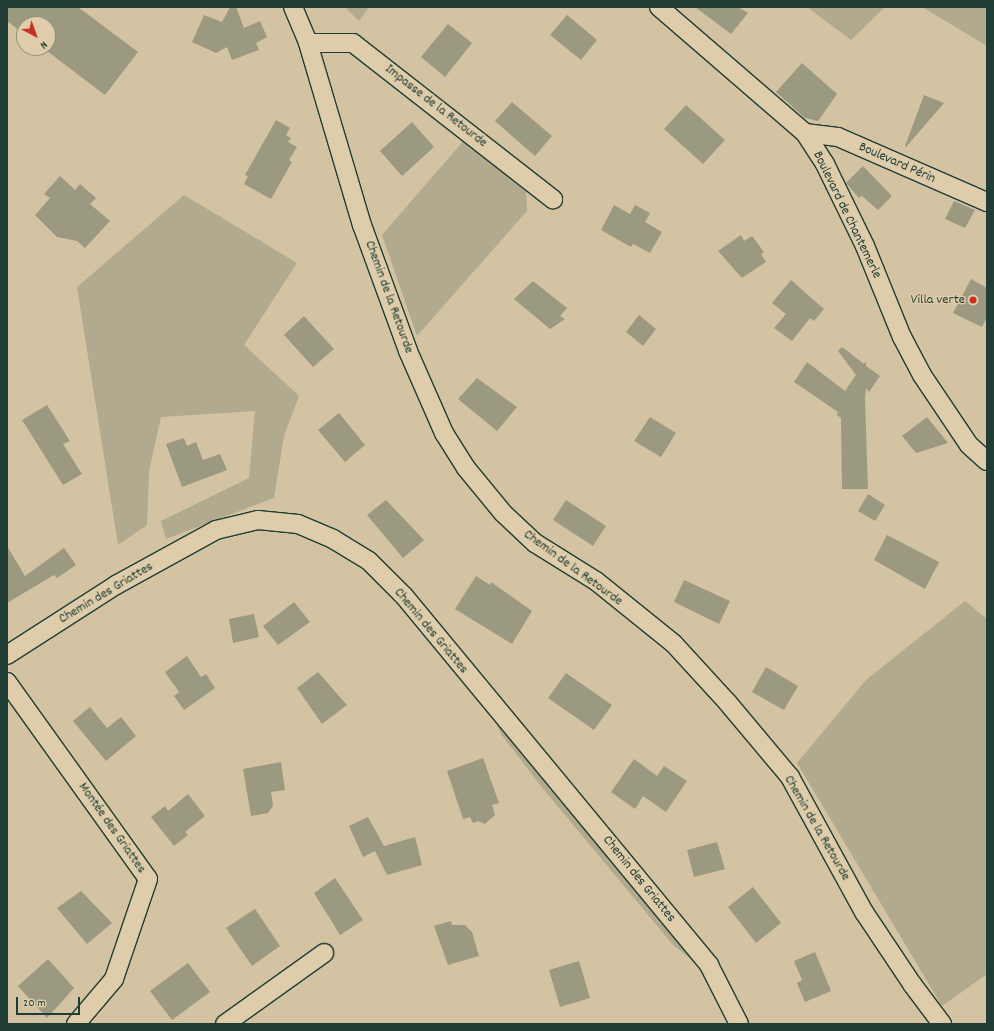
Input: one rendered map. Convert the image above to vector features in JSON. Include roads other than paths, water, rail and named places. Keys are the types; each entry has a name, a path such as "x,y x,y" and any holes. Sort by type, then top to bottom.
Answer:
{"street":[{"name":"Chemin de la Retourde","path":"293,7 310,50 362,225 408,351 444,433 466,468 503,513 535,543 596,581 674,644 728,703 790,777 864,912 912,984 942,1024"},
{"name":"Boulevard de Chantemerle","path":"659,7 804,133 825,164 865,246 902,337 922,375 969,445 987,461"},
{"name":"Impasse de la Retourde","path":"310,50 338,41 353,43 553,199"},
{"name":"Boulevard Périn","path":"804,133 838,137 987,202"},
{"name":"Chemin des Griattes","path":"7,655 116,585 216,530 258,520 298,524 333,539 369,561 404,596 709,965 739,1024"},
{"name":"Montée des Griattes","path":"7,682 148,878 114,979 76,1024"},
{"path":"225,1024 324,953"}],"place":[{"name":"Villa verte","path":"973,300"}]}
